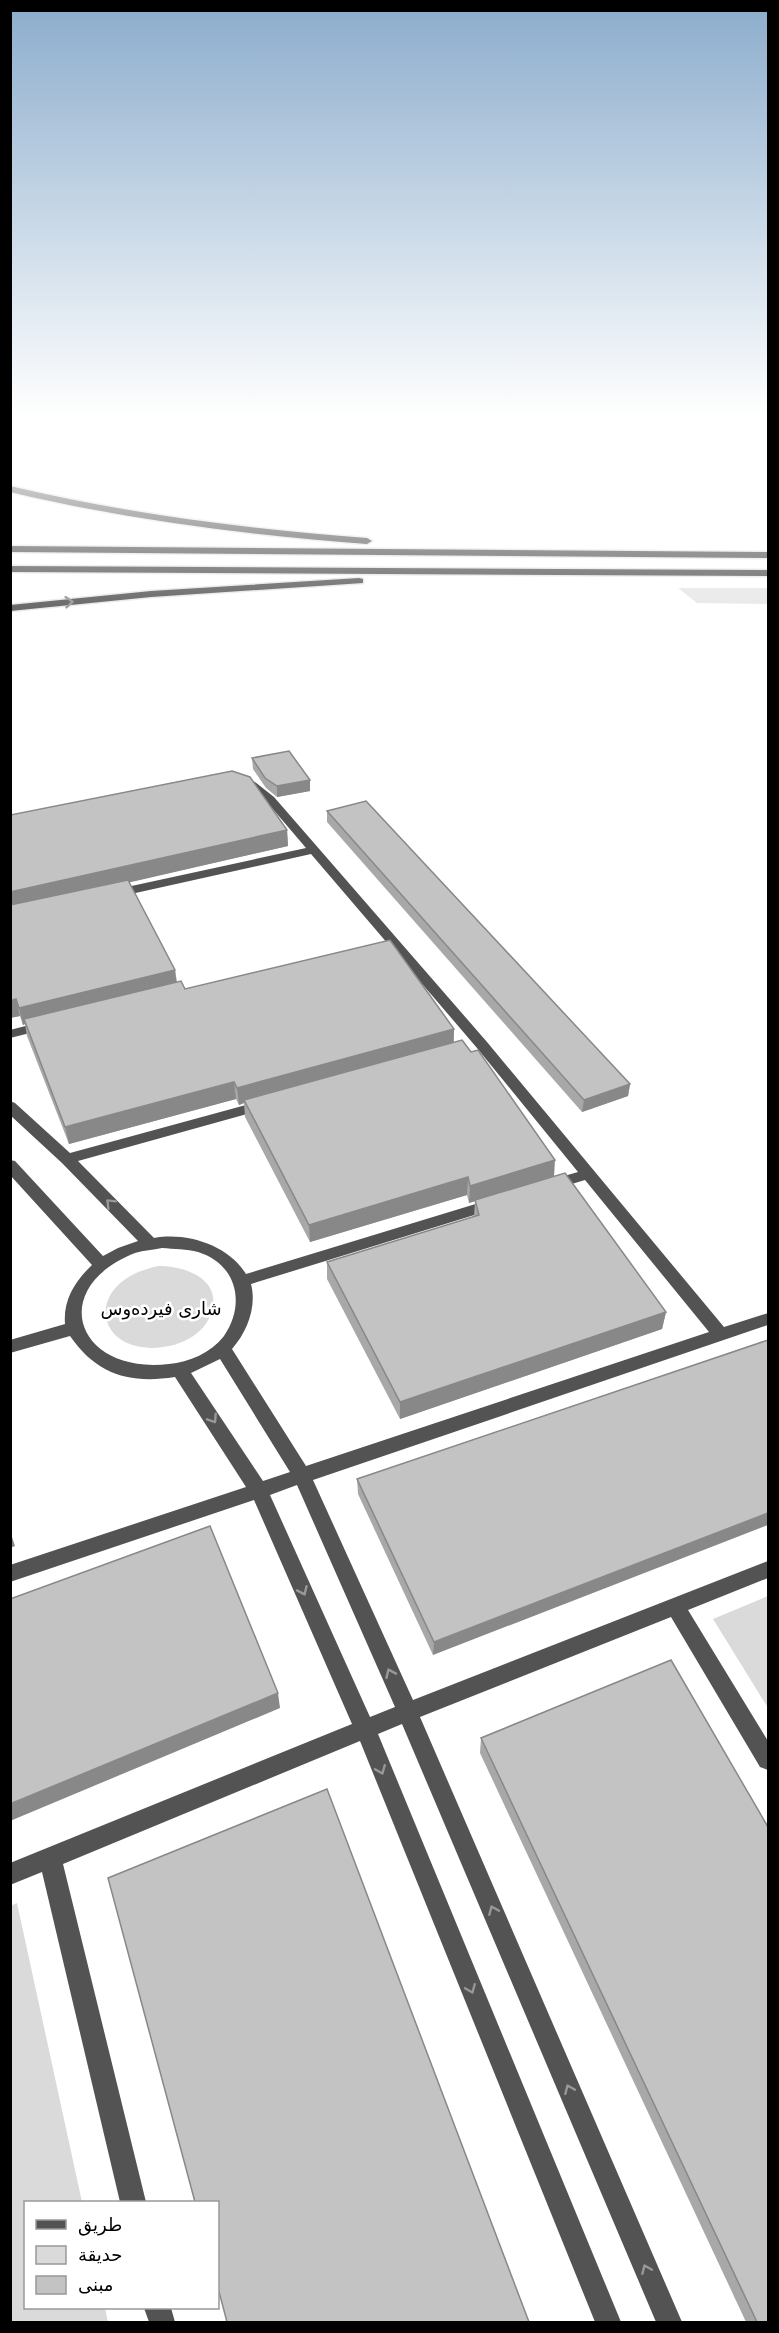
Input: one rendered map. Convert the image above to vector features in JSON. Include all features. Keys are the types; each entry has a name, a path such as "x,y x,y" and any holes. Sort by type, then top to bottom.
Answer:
{"highway":[{"path":"208,527 365,541 474,546 508,554"},
{"path":"10,549 768,555"},
{"path":"10,569 768,573"},
{"path":"10,608 264,586 450,577 482,570"}],"street":[{"path":"228,780 244,781 270,799 313,850 384,942 589,1174 721,1335"},
{"path":"104,896 313,850"},
{"path":"10,1034 57,1022"},
{"path":"67,1159 275,1102"},
{"path":"10,1106 67,1159 151,1244"},
{"path":"12,1169 102,1265"},
{"path":"533,1191 589,1174"},
{"path":"242,1281 511,1198"},
{"path":"151,1244 188,1244 211,1251 230,1264 242,1281 246,1302 241,1324 222,1348 202,1361 180,1370 143,1373 115,1367 92,1354 75,1328 74,1313 79,1292 92,1273 112,1258 135,1247 151,1244"},
{"path":"10,1574 768,1319"},
{"path":"10,1347 75,1328"},
{"path":"222,1348 302,1474 408,1713 669,2322"},
{"path":"180,1370 258,1489 364,1729 608,2322"},
{"path":"10,1874 364,1729 768,1569"},
{"path":"675,1606 768,1760"},
{"path":"50,1858 133,2201"}],"green space":[{"path":"678,588 768,588 768,604 697,603"},
{"path":"158,1266 182,1269 203,1279 210,1287 213,1308 204,1327 186,1341 169,1346 144,1348 125,1342 112,1332 106,1318 107,1303 116,1288 133,1275"},
{"path":"768,1596 768,1708 713,1619"},
{"path":"17,1903 82,2201 24,2201 24,2309 105,2309 108,2322 11,2322 10,1906"}],"building":[{"path":"289,751 310,780 277,786 265,778 252,758"},
{"path":"232,771 250,777 287,830 10,892 10,815"},
{"path":"366,801 630,1084 584,1100 327,811"},
{"path":"128,880 175,970 19,1008 16,999 10,1001 10,905"},
{"path":"390,940 454,1029 237,1088 234,1082 65,1127 24,1019 181,981 185,989"},
{"path":"462,1040 471,1052 478,1050 555,1160 470,1186 468,1177 309,1225 244,1100"},
{"path":"565,1173 666,1312 400,1402 327,1262 479,1215 475,1200"},
{"path":"768,1340 768,1513 434,1642 357,1479"},
{"path":"210,1526 278,1693 10,1804 10,1599"},
{"path":"671,1660 768,1827 768,2322 757,2322 481,1738"},
{"path":"327,1789 529,2322 227,2322 219,2292 219,2201 195,2201 108,1878"}],"district":[{"name":"شاری فیردەوس","path":"161,1309"}]}
